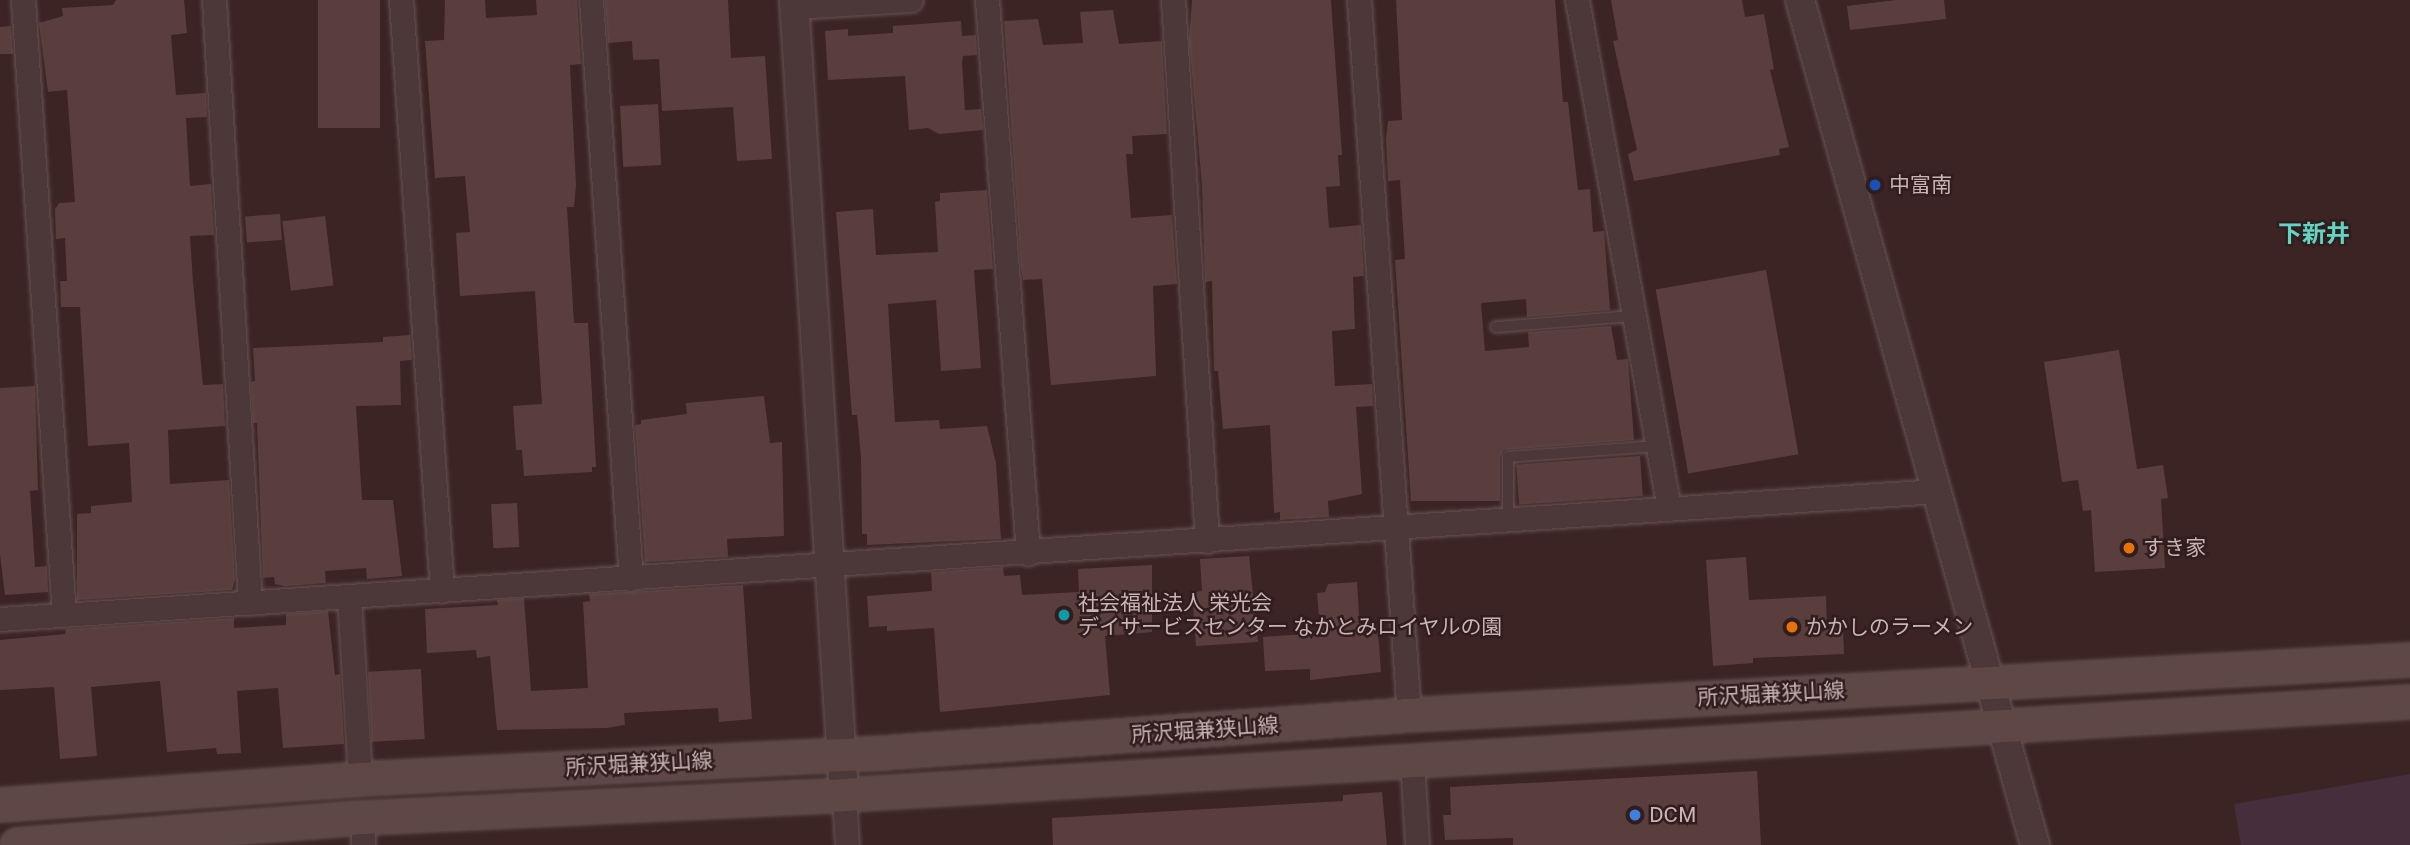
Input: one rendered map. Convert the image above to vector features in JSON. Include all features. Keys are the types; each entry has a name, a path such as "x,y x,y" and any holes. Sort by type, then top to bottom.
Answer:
{"main road":[{"name":"所沢堀兼狭山線","path":"0,805 360,779 841,754 1409,715 2410,660"},
{"name":"所沢堀兼狭山線","path":"17,845 363,831 844,795 2410,702"}],"street":[{"path":"23,0 64,615"},
{"path":"214,0 250,603"},
{"path":"401,0 442,591"},
{"path":"592,0 631,579"},
{"path":"847,845 794,4 911,0"},
{"path":"987,0 1028,553"},
{"path":"1173,0 1207,541"},
{"path":"1359,0 1409,715"},
{"path":"1577,0 1669,509"},
{"path":"1800,0 1937,491 1987,682 2035,845"},
{"path":"0,619 828,567 1937,491"},
{"path":"349,597 360,779"},
{"path":"1412,760 1417,845"}],"lane":[{"path":"1496,327 1634,316"},
{"path":"1508,519 1508,457 1657,446"}],"shaded area":[{"path":"2410,774 2410,845 2241,845 2234,804"}],"building":[{"path":"116,0 184,0 187,33 171,35 176,95 206,93 207,117 186,118 190,186 211,184 214,235 190,236 203,385 223,384 225,426 168,430 170,484 229,480 235,580 232,590 77,600 77,514 91,513 91,506 132,502 129,443 88,446 80,307 61,307 60,281 67,281 65,238 56,239 55,209 59,203 75,202 67,90 48,92 39,23 63,16 62,8 113,5"},
{"path":"318,0 380,0 380,128 318,128"},
{"path":"445,0 485,0 486,18 537,15 536,0 577,0 581,64 570,65 576,185 574,207 567,207 574,323 588,323 596,467 592,467 592,472 524,476 522,450 516,450 513,406 542,404 535,291 460,296 456,233 470,232 465,176 435,178 425,41 444,40"},
{"path":"605,0 728,0 731,58 765,56 772,159 737,161 733,107 662,111 659,59 633,60 632,41 608,43"},
{"path":"1192,0 1331,0 1342,155 1338,155 1340,186 1326,187 1329,228 1361,225 1364,276 1353,277 1355,329 1332,331 1335,386 1372,384 1373,406 1356,407 1362,494 1328,501 1329,517 1280,520 1280,512 1274,513 1270,425 1223,429 1218,371 1214,371 1212,281 1205,282 1202,185 1189,39"},
{"path":"1396,0 1555,0 1563,102 1568,102 1578,190 1590,189 1593,232 1604,231 1610,310 1527,317 1526,299 1481,303 1485,351 1529,347 1528,332 1611,326 1617,360 1628,359 1634,440 1504,450 1500,457 1500,501 1411,501 1395,260 1405,259 1400,180 1388,181 1386,139 1388,121 1402,120"},
{"path":"1611,0 1742,0 1745,17 1764,14 1774,69 1770,70 1789,147 1779,149 1780,155 1634,181 1628,154 1637,150 1613,41 1618,40"},
{"path":"1896,0 1944,0 1946,19 1850,30 1847,6"},
{"path":"1113,10 1119,44 1162,41 1167,134 1132,136 1133,154 1126,154 1131,218 1172,215 1177,284 1153,286 1156,376 1051,385 1042,279 1023,280 1021,267 1004,21 1038,19 1043,45 1083,43 1080,12"},
{"path":"961,21 962,36 976,35 977,55 963,56 965,110 981,109 983,130 939,134 928,128 909,130 905,76 828,80 825,31 848,29 848,36 893,33 893,26"},
{"path":"11,26 13,54 0,54 0,27"},
{"path":"658,104 661,165 623,167 620,106"},
{"path":"987,190 993,269 974,270 981,368 941,371 936,300 888,304 895,422 939,420 940,429 987,426 996,463 1001,539 867,545 867,534 862,534 861,457 857,415 852,415 836,212 873,209 876,255 938,252 935,202 940,201 940,193"},
{"path":"280,214 282,240 247,242 245,216"},
{"path":"325,216 334,285 291,291 282,221"},
{"path":"1766,270 1798,454 1688,474 1656,289"},
{"path":"410,335 412,360 400,361 401,405 356,406 362,500 393,500 402,576 367,579 366,568 325,571 326,583 285,586 275,584 274,577 263,578 257,423 253,423 251,382 255,381 253,348 383,342 383,337"},
{"path":"2119,350 2137,469 2163,465 2168,498 2161,499 2165,568 2095,572 2091,510 2083,511 2078,480 2062,482 2044,362"},
{"path":"35,386 38,490 30,491 35,567 47,566 48,592 5,595 0,554 0,388"},
{"path":"764,396 770,443 782,442 784,536 727,539 728,557 645,562 635,425 641,424 641,420 687,414 686,403"},
{"path":"1640,456 1643,496 1519,505 1516,465"},
{"path":"517,503 519,547 493,548 491,504"},
{"path":"1249,556 1258,642 1196,646 1192,592 1202,591 1200,559"},
{"path":"1746,557 1749,600 1826,596 1827,629 1843,628 1844,654 1753,658 1753,663 1713,666 1706,560"},
{"path":"1152,565 1152,632 1105,636 1110,695 940,712 934,628 887,631 887,626 869,627 867,596 932,591 931,572 1003,567 1004,576 1020,575 1022,595 1079,592 1078,569"},
{"path":"1357,582 1360,632 1378,631 1381,672 1310,680 1310,669 1265,671 1263,637 1320,633 1317,593 1325,592 1328,584"},
{"path":"743,585 752,719 719,722 718,708 624,713 625,725 606,728 497,730 490,656 477,658 476,650 427,653 425,609 498,605 497,600 524,598 531,691 588,688 583,602 590,601 589,594"},
{"path":"328,611 335,675 340,674 344,744 283,748 278,688 237,691 241,753 217,754 216,748 167,752 160,681 91,687 97,756 60,759 54,687 0,690 0,640 65,634 66,629 234,618 234,628 286,625 286,614"},
{"path":"421,669 425,739 372,742 368,672"},
{"name":"DCM","path":"1757,771 1761,845 1513,845 1513,838 1445,840 1443,815 1451,815 1450,787"},
{"path":"1382,792 1387,845 1053,845 1052,818 1343,801 1343,795"}],"place":[{"name":"中富南","path":"1875,185"},
{"name":"すき家","path":"2129,548"},
{"name":"社会福祉法人 栄光会 デイサービスセンター なかとみロイヤルの園","path":"1064,615"},
{"name":"かかしのラーメン","path":"1792,627"},
{"name":"DCM","path":"1635,815"}],"district":[{"name":"下新井","path":"2314,234"}]}
